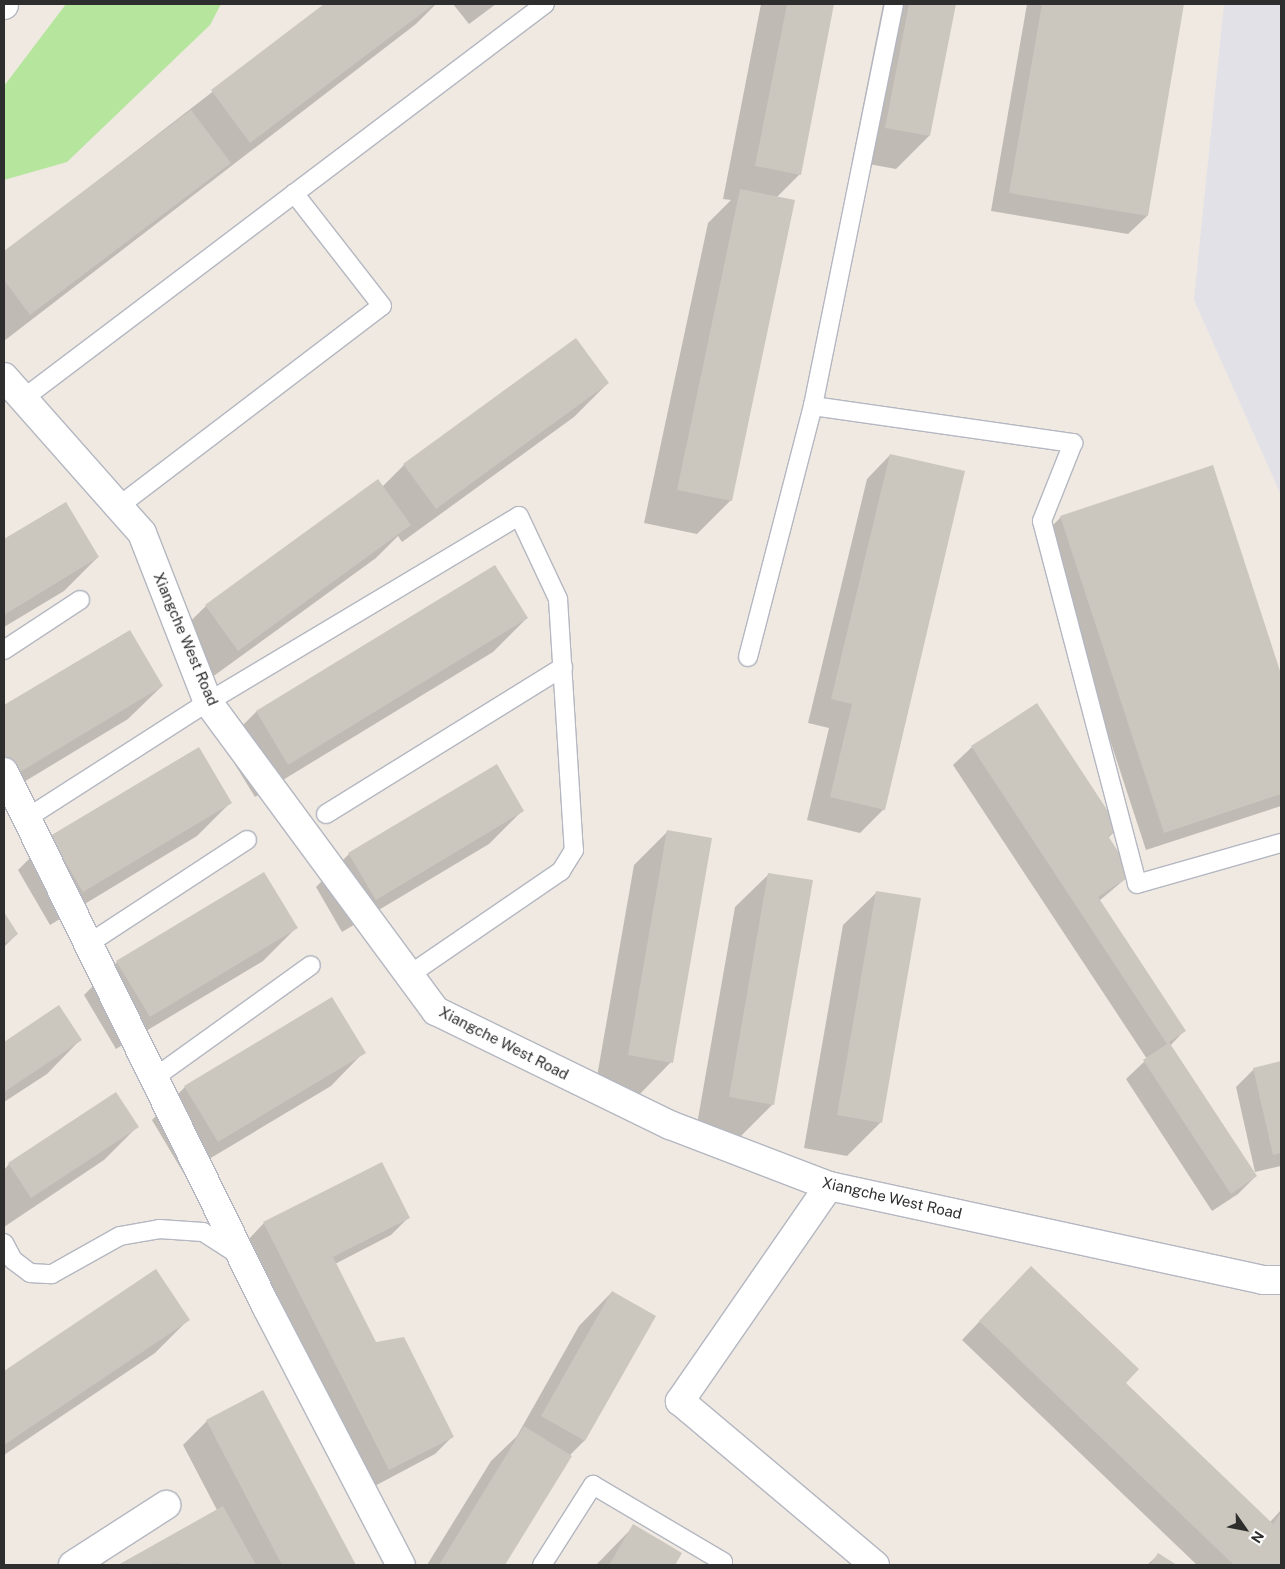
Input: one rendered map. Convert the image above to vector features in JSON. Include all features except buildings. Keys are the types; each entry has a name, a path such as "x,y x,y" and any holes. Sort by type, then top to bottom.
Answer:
{"street":[{"name":"Xiangche West Road","path":"4,377 142,533 208,702 436,1011 670,1125 829,1186 1263,1280 1281,1280"},
{"path":"4,772 242,1257 401,1565"},
{"path":"829,1186 680,1401 876,1565"},
{"path":"73,1565 166,1505"}],"lane":[{"path":"24,398 545,4"},
{"path":"748,656 812,406 894,4"},
{"path":"119,506 382,306 294,193"},
{"path":"812,406 1073,442 1042,521 1136,884 1281,843"},
{"path":"27,818 208,702 519,516 558,599 574,850 561,871 409,975"},
{"path":"4,650 80,600"},
{"path":"326,814 562,667"},
{"path":"88,944 247,840"},
{"path":"154,1078 311,965"},
{"path":"4,1243 13,1260 30,1273 52,1274 120,1236 159,1229 203,1232 242,1257"},
{"path":"542,1565 593,1485 723,1562 721,1565"}],"shaded area":[{"path":"1224,4 1281,4 1281,495 1194,300"}],"green space":[{"path":"66,4 221,4 210,25 67,162 4,180 4,86"}]}
